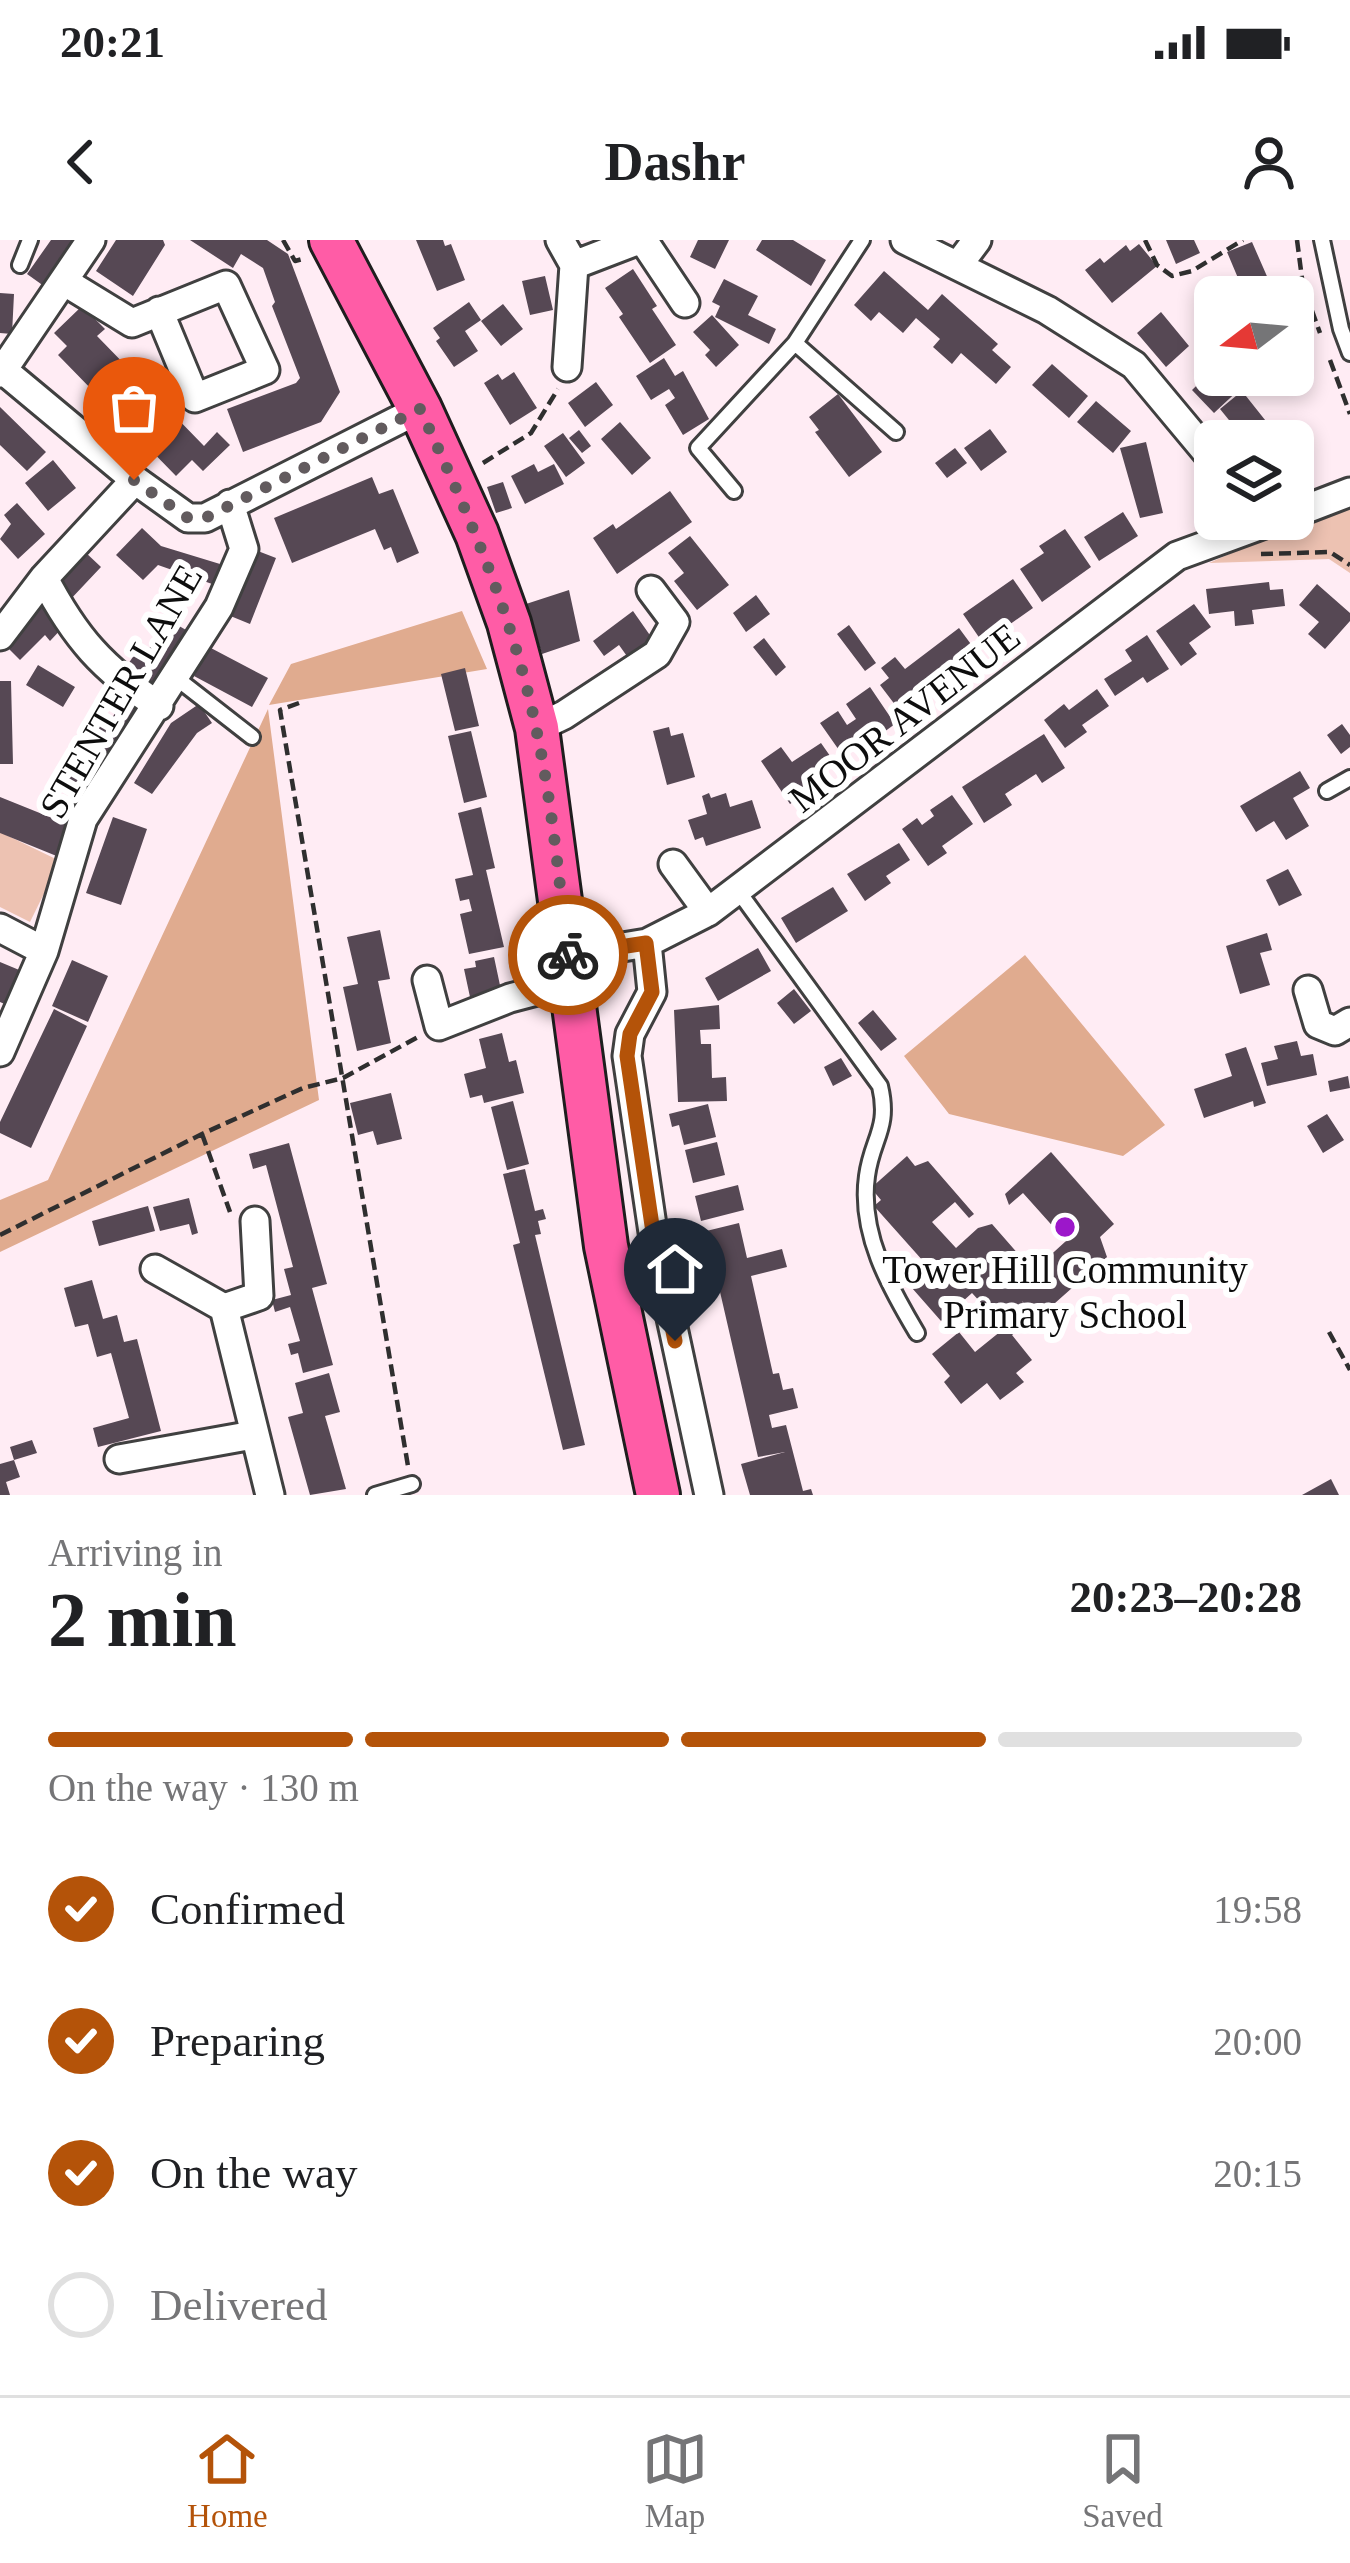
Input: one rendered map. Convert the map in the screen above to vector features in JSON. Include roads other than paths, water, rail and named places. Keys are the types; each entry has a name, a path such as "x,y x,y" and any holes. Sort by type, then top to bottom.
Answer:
{"main road":[{"path":"331,240 420,409 509,623 536,728 606,1246 658,1495"}],"street":[{"path":"92,240 2,372 188,518 205,518 420,409"},
{"path":"567,367 567,252 641,240 685,303"},
{"path":"904,240 1047,310 1135,365 1194,438"},
{"path":"959,264 977,240"},
{"path":"65,282 132,322 159,311"},
{"path":"0,636 44,578 134,480"},
{"path":"1314,506 1350,492"},
{"name":"STENTER LANE","path":"0,1052 44,951 83,818 220,608 244,549 230,504"},
{"name":"MOOR AVENUE","path":"427,980 439,1026 570,969 646,943 708,912 1177,556 1226,540"},
{"path":"44,578 63,616 90,652 159,706"},
{"path":"536,728 583,703 667,643 675,622 651,590"},
{"path":"674,864 708,912"},
{"path":"0,928 44,951"},
{"path":"646,943 652,992 630,1034 627,1056 662,1281 709,1495"},
{"path":"1308,990 1318,1024 1335,1031 1350,1022"},
{"path":"224,1308 259,1296 255,1221"},
{"path":"155,1269 224,1308 270,1495"},
{"path":"119,1460 253,1435"}],"lane":[{"path":"20,266 30,240"},
{"path":"734,491 698,448 795,344 862,240"},
{"path":"1322,240 1350,353"},
{"path":"795,344 896,433"},
{"path":"175,677 252,736"},
{"path":"1327,791 1350,778"},
{"path":"739,892 880,1086 884,1112 867,1173 872,1238 883,1272 917,1333"},
{"path":"375,1495 412,1484"}],"place":[{"name":"Tower Hill Community Primary School","path":"1065,1227"}]}
